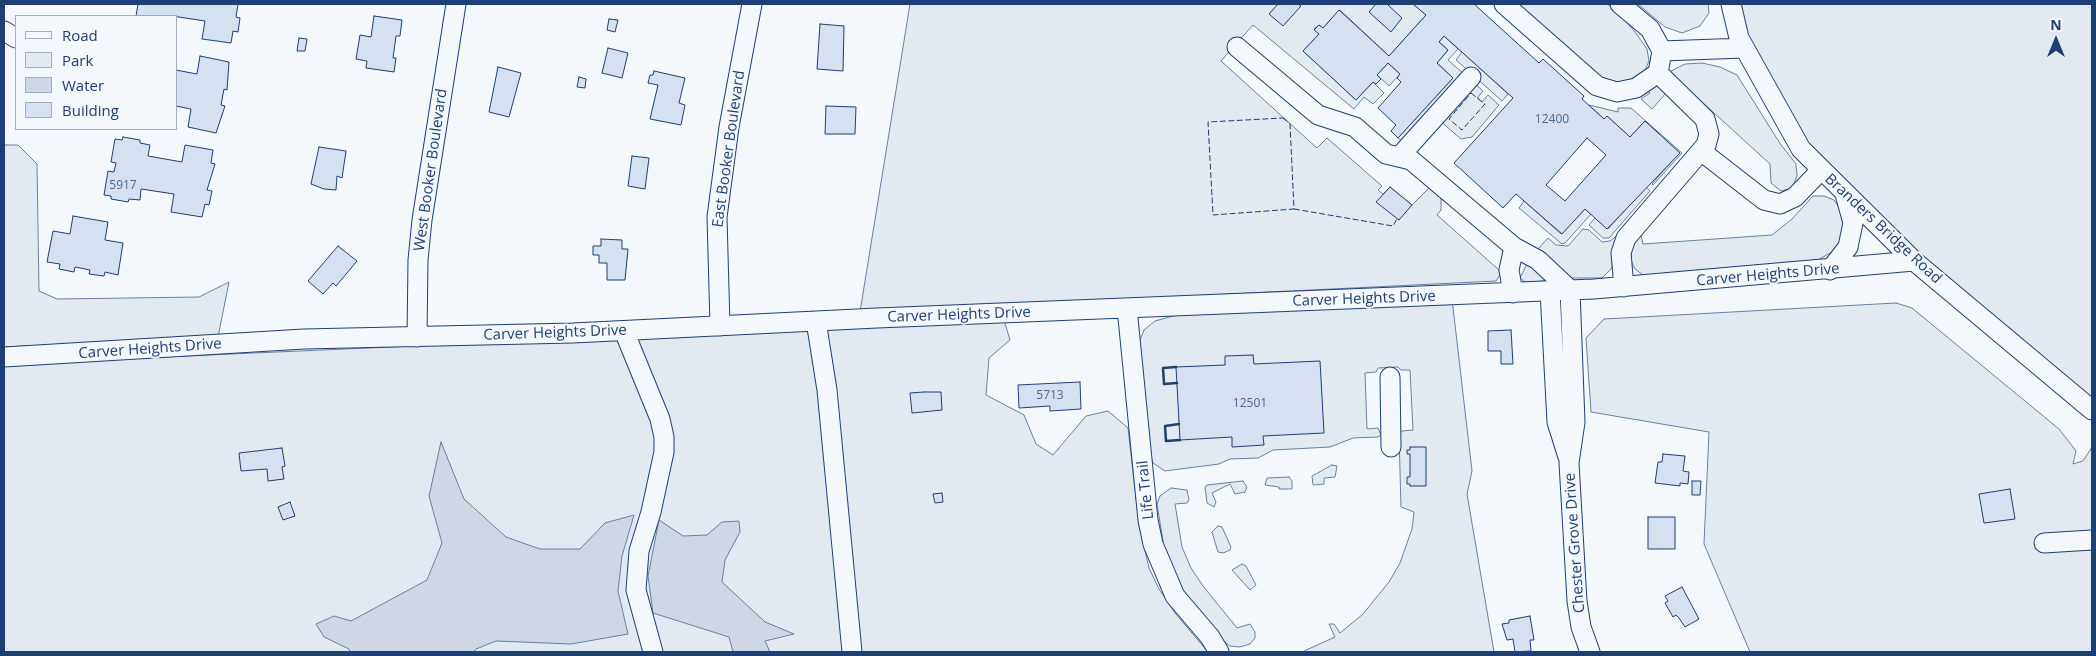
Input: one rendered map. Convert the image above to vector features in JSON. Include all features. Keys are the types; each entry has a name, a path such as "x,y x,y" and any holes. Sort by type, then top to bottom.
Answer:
{"street":[{"name":"West Booker Boulevard","path":"417,337 418,260 422,220 456,4"},
{"name":"East Booker Boulevard","path":"720,326 717,217 729,127 752,4"},
{"path":"1504,4 1597,86 1617,92 1636,88 1658,73 1662,51 1650,29 1620,4"},
{"name":"Branders Bridge Road","path":"1731,4 1739,38 1801,149 1914,261 2092,410"},
{"path":"4,31 15,37"},
{"path":"1237,47 1318,115 1355,128 1386,154 1411,160 1514,248 1538,260 1570,290"},
{"path":"1662,51 1744,48"},
{"path":"1624,287 1621,253 1626,238 1706,145 1709,134 1705,119 1658,73"},
{"path":"1400,157 1471,77"},
{"path":"1701,151 1764,200 1780,204 1795,197 1821,170"},
{"path":"1830,270 1848,247 1853,223 1845,193"},
{"path":"1513,292 1509,270 1514,248"},
{"name":"Carver Heights Drive","path":"4,357 304,339 624,331 816,321 1570,290 1830,270 1914,261"},
{"name":"Chester Grove Drive","path":"1570,290 1575,422 1570,463 1577,601 1581,628 1590,652"},
{"name":"Chester Grove Drive","path":"1550,291 1557,422 1570,463"},
{"name":"Life Trail","path":"1127,308 1148,520 1153,544 1175,596 1210,637 1220,652"},
{"path":"816,321 827,390 852,652"},
{"path":"624,331 660,419 664,437 664,452 651,512 640,551 636,590 653,652"},
{"path":"1390,377 1391,447"},
{"path":"2044,543 2092,540"}],"green space":[{"path":"910,4 1413,4 1426,15 1389,56 1340,10 1323,28 1319,25 1314,29 1319,34 1303,51 1356,100 1373,82 1384,93 1373,104 1364,97 1354,109 1253,25 1221,61 1317,148 1327,138 1382,186 1378,190 1383,194 1390,187 1412,205 1430,187 1441,195 1441,210 1437,215 1499,270 1500,275 1496,281 1188,296 859,318"},
{"path":"1516,4 1607,4 1617,11 1647,49 1649,61 1644,73 1632,83 1604,82"},
{"path":"1638,4 1708,4 1709,13 1700,26 1682,33 1665,27"},
{"path":"1735,4 2092,4 2092,410 1902,248 1803,145 1742,35"},
{"path":"1444,36 1458,49 1448,60 1466,76 1404,143 1398,138 1453,78 1437,63 1448,50 1439,42"},
{"path":"1462,52 1508,94 1502,101 1456,60"},
{"path":"1388,63 1400,74 1389,86 1377,75"},
{"path":"1702,63 1720,67 1737,75 1781,145 1796,164 1797,176 1792,188 1781,191 1771,183 1770,164 1669,72 1685,64"},
{"path":"1473,82 1483,91 1477,98 1482,102 1488,95 1499,105 1472,137 1461,139 1439,120"},
{"path":"1655,82 1667,92 1652,109 1641,99 1650,93 1647,90"},
{"path":"1589,105 1618,112 1618,108 1631,108 1682,153 1653,185 1679,153 1645,121 1630,137 1607,116 1604,119"},
{"path":"4,145 18,145 37,164 39,291 57,299 199,297 229,282 218,337 4,347"},
{"path":"1646,187 1650,191 1609,238 1603,238 1589,225 1595,218 1608,229"},
{"path":"1813,196 1824,196 1834,200 1842,212 1845,227 1842,240 1835,250 1818,260 1643,275 1635,269 1631,261 1631,250 1641,235 1643,244 1772,235 1792,219"},
{"path":"1524,201 1561,234 1585,209 1591,214 1562,244 1519,208"},
{"path":"1583,229 1589,230 1602,242 1610,241 1619,234 1613,250 1612,268 1602,278 1571,278 1537,250 1548,238 1556,245 1568,246"},
{"path":"1527,264 1533,266 1544,276 1544,281 1525,282 1520,278"},
{"path":"1452,299 1472,471 1467,494 1494,652 1302,652 1335,637 1329,624 1334,624 1340,633 1363,614 1389,582 1400,563 1412,529 1414,512 1401,507 1399,435 1402,431 1413,430 1410,370 1401,370 1398,367 1378,368 1376,372 1365,373 1367,429 1378,428 1381,435 1378,437 1353,438 1330,447 1273,450 1258,458 1230,459 1219,464 1165,471 1153,463 1151,457 1138,345 1144,330 1155,321 1191,311"},
{"path":"1896,303 1912,308 2059,429 2076,451 2073,464 2083,461 2092,447 2092,652 1750,652 1704,544 1709,432 1591,412 1586,338 1604,319"},
{"path":"1004,320 1010,340 989,358 986,395 1024,415 1036,444 1053,455 1086,416 1108,411 1128,428 1139,525 1149,568 1159,589 1175,613 1208,652 4,652 4,364"},
{"path":"1332,465 1337,466 1335,477 1324,478 1324,484 1313,485 1312,476"},
{"path":"1289,477 1292,481 1292,489 1279,489 1279,487 1265,485 1267,478"},
{"path":"1243,481 1247,487 1245,492 1235,494 1230,484 1212,493 1216,502 1214,507 1207,503 1205,487 1207,485"},
{"path":"1171,488 1187,490 1189,500 1187,503 1175,504 1182,547 1191,568 1237,628 1250,624 1255,632 1255,638 1250,644 1240,647 1230,646 1221,639 1180,587 1166,559 1157,504 1160,496"},
{"path":"1218,526 1222,527 1231,547 1230,550 1223,553 1218,552 1212,532"},
{"path":"1242,564 1246,566 1256,585 1250,590 1232,570"}],"water":[{"path":"441,442 464,499 506,537 540,549 580,549 605,523 634,515 622,556 618,591 628,634 571,644 496,641 476,649 474,652 350,652 349,649 324,637 316,624 334,616 351,621 427,580 442,543 429,496"},
{"path":"659,520 683,536 707,535 722,522 739,521 740,532 725,560 722,582 765,622 794,634 765,641 770,652 733,652 729,637 653,613 648,576"}],"building":[{"path":"138,4 238,4 236,17 240,18 238,32 233,31 231,43 202,39 205,21 178,17 178,15 136,15"},
{"path":"1278,4 1298,4 1301,6 1283,26 1269,14"},
{"path":"1376,4 1387,4 1402,18 1391,32 1369,12"},
{"path":"1413,4 1474,4 1539,63 1543,59 1584,96 1582,99 1604,119 1607,116 1630,137 1645,121 1680,153 1607,229 1585,209 1562,234 1516,194 1503,208 1454,163 1513,98 1444,36 1439,42 1448,50 1437,63 1453,78 1398,138 1391,131 1396,125 1378,108 1401,82 1397,78 1400,74 1388,63 1377,75 1381,79 1376,84 1373,82 1356,100 1303,51 1319,34 1314,30 1319,25 1323,28 1339,10 1389,56 1426,15","holes":["1587,138 1606,155 1565,201 1546,185"]},
{"path":"374,16 402,20 400,36 396,36 393,58 396,58 394,72 366,68 367,61 356,59 360,35 371,37"},
{"path":"609,19 618,20 615,32 607,30"},
{"path":"820,24 844,26 843,71 817,69"},
{"path":"299,38 307,39 305,51 297,51"},
{"path":"608,48 628,53 622,78 602,73"},
{"path":"200,56 229,62 227,90 224,89 221,105 225,106 216,133 188,127 191,109 178,106 178,70 197,74"},
{"path":"498,67 521,73 509,117 489,112"},
{"path":"654,71 685,78 679,103 685,105 681,125 650,119 658,85 648,83 650,75 653,75"},
{"path":"579,77 586,79 585,88 577,87"},
{"path":"826,106 856,107 855,134 825,134"},
{"path":"123,137 140,140 140,143 150,145 148,156 182,162 185,145 213,150 211,163 215,164 207,190 212,191 209,205 205,204 202,217 171,212 174,194 141,189 140,200 129,199 128,202 111,199 111,196 104,195 108,171 114,172 116,163 111,162 115,139 122,140"},
{"path":"319,147 346,151 342,178 337,176 336,190 324,189 311,184"},
{"path":"632,156 649,158 645,189 628,186"},
{"path":"1390,187 1412,205 1399,220 1376,202"},
{"path":"73,216 108,222 105,240 123,243 118,275 105,272 104,276 89,274 90,270 75,267 74,272 59,269 60,264 47,262 53,231 70,234"},
{"path":"601,239 622,240 622,249 628,249 625,280 607,280 607,263 599,263 599,255 593,255 593,246 601,246"},
{"path":"338,246 357,261 336,286 333,283 323,294 308,281"},
{"path":"1511,330 1513,364 1501,364 1501,351 1488,351 1488,331"},
{"path":"1253,355 1254,364 1320,361 1324,433 1263,436 1264,445 1232,447 1232,437 1180,440 1176,367 1225,365 1225,356"},
{"path":"1080,382 1081,409 1050,411 1050,406 1019,408 1018,385"},
{"path":"941,392 942,410 912,413 910,393"},
{"path":"1410,447 1426,447 1426,486 1410,486 1410,484 1407,484 1407,477 1410,477 1410,454 1407,454 1407,450 1410,450"},
{"path":"282,448 285,466 282,467 284,479 268,481 267,469 241,471 239,453"},
{"path":"1663,454 1685,456 1683,471 1689,472 1688,484 1680,483 1680,486 1655,483 1658,462 1662,462"},
{"path":"1692,481 1701,481 1700,495 1692,495"},
{"path":"2010,489 2015,519 1984,523 1979,494"},
{"path":"942,493 943,502 935,503 933,494"},
{"path":"290,502 295,516 283,520 278,507"},
{"path":"1648,517 1675,517 1675,549 1648,549"},
{"path":"1682,587 1699,619 1685,627 1676,615 1673,617 1665,603 1668,601 1665,596"},
{"path":"1530,616 1534,640 1530,640 1531,651 1515,652 1513,639 1507,640 1502,624 1509,623 1509,620"}],"fence":[{"path":"1471,93 1485,104 1462,130 1449,119 1471,93"},
{"path":"1283,118 1290,124 1294,209 1213,215 1208,122 1283,118"},
{"path":"1294,209 1393,226 1397,219"}],"wall":[{"path":"1176,367 1163,368 1164,384 1177,383"},
{"path":"1179,424 1165,426 1166,441 1180,440"}]}
